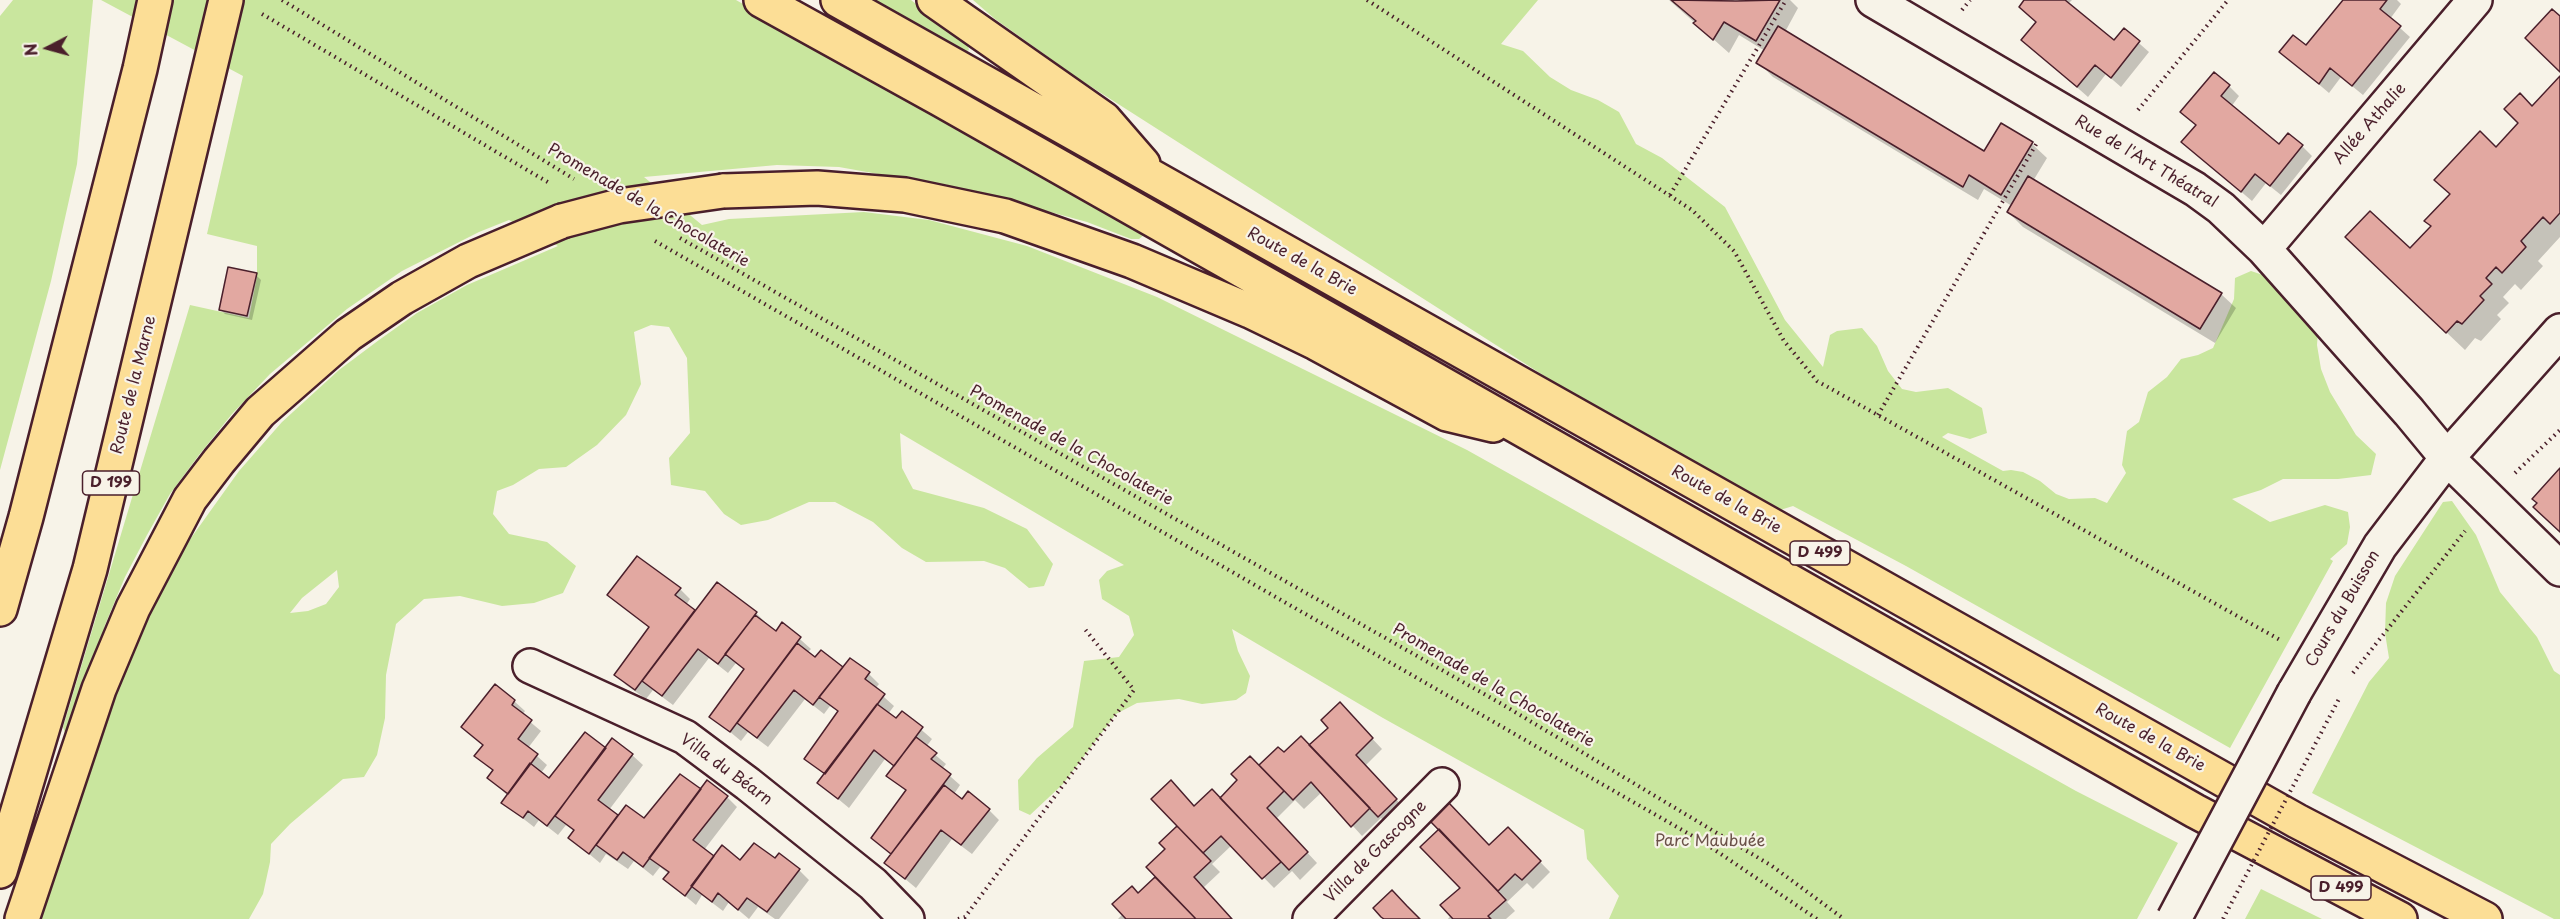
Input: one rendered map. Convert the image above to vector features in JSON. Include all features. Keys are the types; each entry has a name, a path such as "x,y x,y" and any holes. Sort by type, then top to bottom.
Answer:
{"highway":[{"path":"0,609 29,505 140,69 155,0"},
{"path":"761,0 1532,435"},
{"name":"Route de la Brie","path":"838,0 2297,821 2485,919"},
{"path":"934,0 1104,119 1158,181"},
{"name":"Route de la Marne","path":"0,871 90,569 206,91 241,5"},
{"path":"22,919 99,689 133,608 190,499 219,461 260,412 348,335 402,298 468,261 562,221 619,206 723,191 817,188 905,195 1005,216 1132,261 1250,311 1316,343 1447,414 1532,435"},
{"name":"D 499","path":"1532,435 2195,811 2400,919"}],"street":[{"name":"Rue de l'Art Théatral","path":"1873,0 2204,195 2221,208 2264,249 2409,412 2446,458 2560,569"},
{"name":"Allée Athalie","path":"2264,249 2461,5"},
{"name":"Cours du Buisson","path":"2174,919 2313,658 2380,546 2446,458 2560,331"},
{"name":"Villa du Béarn","path":"530,666 685,737 873,884 907,919"},
{"name":"Villa de Gascogne","path":"1310,919 1442,785"}],"path":[{"name":"Promenade de la Chocolaterie","path":"282,0 577,181"},
{"path":"1367,0 1692,210 1734,251 1784,341 1817,381 2313,658"},
{"path":"1670,195 1786,0"},
{"path":"2113,141 2228,0"},
{"path":"241,5 559,188"},
{"path":"1878,415 2057,108"},
{"name":"Promenade de la Chocolaterie","path":"671,232 1500,703 1772,866 1844,919"},
{"path":"645,235 1703,842 1817,919"},
{"path":"2349,678 2427,581 2488,499 2560,430"},
{"path":"958,919 965,917 1134,690 1084,628"},
{"path":"2223,919 2345,688"}],"green space":[{"path":"13,0 93,0 77,164 51,281 0,470 0,16"},
{"name":"Parc Maubuée","path":"101,0 736,0 1145,234 1139,239 1131,239 1087,222 973,191 839,167 777,165 644,177 702,225 729,219 864,212 929,220 1027,246 1157,297 1467,450 2076,791 2178,843 2137,919 1609,919 1619,896 1587,859 1584,830 1383,718 1232,629 1238,651 1250,676 1246,693 1236,700 1202,704 1179,699 1137,703 1116,714 1063,784 1030,815 1019,810 1018,780 1037,758 1073,727 1084,661 1119,657 1134,635 1129,616 1102,599 1099,580 1107,571 1124,565 900,433 902,468 913,489 984,508 1027,529 1053,564 1044,586 1029,588 1005,568 984,561 926,562 902,548 873,522 835,502 809,502 768,520 741,525 724,514 705,491 671,485 669,458 690,433 687,358 669,327 651,325 634,332 641,384 626,415 597,445 566,467 539,469 513,485 497,491 493,514 509,534 547,542 576,566 563,593 534,603 502,606 460,596 424,599 396,624 386,675 385,718 377,755 364,777 343,779 290,824 271,844 270,862 263,894 249,919 35,919 114,692 150,608 186,545 239,471 282,422 339,370 417,313 467,285 558,246 509,220 479,232 402,271 347,309 270,374 232,414 170,494 125,577 105,625 73,731 65,733 63,727 190,305 249,318 257,276 257,246 207,234 243,76","holes":["337,570 339,587 326,604 308,611 290,613 302,598"]},
{"path":"872,0 911,0 968,46 969,50 962,53"},
{"path":"973,0 1538,0 1501,44 1523,51 1550,77 1571,90 1598,100 1619,112 1636,144 1662,158 1725,207 1785,320 1823,367 1830,335 1837,331 1862,328 1877,346 1888,371 1902,389 1916,392 1948,388 1982,408 1987,433 1970,439 1948,433 1942,437 2003,471 2023,472 2040,481 2056,494 2069,499 2095,498 2107,503 2126,473 2122,465 2127,431 2139,422 2148,392 2167,377 2181,359 2213,348 2234,299 2235,278 2251,271 2266,276 2296,311 2308,316 2318,331 2317,345 2321,369 2330,392 2356,435 2376,454 2371,475 2338,479 2283,479 2261,490 2232,499 2270,522 2325,505 2348,512 2350,527 2347,544 2330,559 2333,561 2230,748 1906,566 1793,506 1777,511 1615,421 1079,79 995,19"},
{"path":"2452,501 2476,535 2500,592 2537,637 2554,671 2560,675 2560,919 2554,919 2312,793 2369,682 2389,658 2385,633 2386,603 2395,576 2443,502"},
{"path":"2261,889 2322,919 2245,919"}],"building":[{"path":"1671,0 1780,0 1756,41 1724,22 1713,40 1693,23 1696,21"},
{"path":"2024,0 2065,0 2114,40 2124,28 2140,41 2111,78 2095,65 2077,87 2021,40 2036,22 2019,7"},
{"path":"2343,0 2387,0 2380,9 2401,26 2352,86 2330,68 2319,84 2279,52 2293,35 2306,45"},
{"path":"2552,9 2560,16 2560,72 2525,38"},
{"path":"1778,26 1984,151 2001,123 2033,142 2001,195 1969,175 1963,187 1756,63"},
{"path":"2214,72 2230,85 2221,96 2279,144 2288,133 2303,145 2270,186 2255,174 2241,192 2181,142 2196,125 2180,112"},
{"path":"2560,76 2560,213 2550,224 2543,217 2521,241 2526,247 2502,273 2496,267 2486,278 2492,284 2480,296 2484,300 2462,324 2457,321 2446,333 2345,237 2370,211 2410,248 2431,226 2424,221 2450,194 2434,180 2480,131 2496,147 2518,123 2504,109 2520,93 2532,106"},
{"path":"2028,176 2222,293 2200,329 2007,212"},
{"path":"228,267 257,273 247,316 219,310"},
{"path":"2560,468 2560,532 2533,507 2537,503 2532,499"},
{"path":"637,556 681,588 675,595 695,610 635,690 614,675 649,627 607,595"},
{"path":"717,582 757,612 718,664 698,649 662,696 642,681"},
{"path":"755,615 776,631 782,622 801,637 730,732 709,717 744,669 725,654"},
{"path":"797,643 815,657 821,650 843,667 813,705 794,690 757,738 737,723"},
{"path":"850,658 870,672 865,679 885,694 825,774 804,759 838,711 819,697"},
{"path":"495,684 515,700 512,705 532,720 518,739 538,754 508,794 487,778 493,770 474,756 483,745 461,727"},
{"path":"1340,702 1373,738 1356,755 1397,799 1378,817 1309,745 1328,728 1321,720"},
{"path":"877,704 896,718 902,711 923,727 894,766 874,750 838,799 817,783"},
{"path":"585,732 606,748 547,826 528,811 523,818 501,803 530,763 549,778"},
{"path":"1301,736 1370,808 1351,827 1311,782 1293,800 1259,765 1278,747 1284,752"},
{"path":"916,737 937,753 931,759 951,774 891,854 871,838 906,790 886,776"},
{"path":"612,738 633,754 598,800 618,815 589,854 568,838 574,830 555,816"},
{"path":"1250,756 1284,791 1267,808 1308,852 1289,870 1220,798 1237,780 1231,774"},
{"path":"680,774 701,789 643,867 623,852 617,860 596,845 626,805 644,818"},
{"path":"707,780 728,796 693,840 714,856 685,896 663,879 669,872 649,858"},
{"path":"1171,780 1194,806 1212,789 1281,862 1262,879 1221,836 1203,853 1151,799"},
{"path":"944,785 962,799 968,791 990,809 961,845 941,830 905,879 884,863"},
{"path":"1449,803 1489,845 1508,827 1541,861 1522,880 1515,874 1498,891 1430,821"},
{"path":"1177,826 1211,861 1194,877 1232,919 1196,919 1146,867 1165,849 1159,843"},
{"path":"1439,829 1506,900 1488,916 1491,919 1453,919 1440,905 1460,888 1420,847"},
{"path":"754,843 775,858 779,853 800,869 767,912 747,898 738,910 718,893 712,902 691,886 722,845 740,860"},
{"path":"1155,877 1196,919 1126,919 1112,904 1132,886 1138,893"},
{"path":"1392,890 1420,919 1384,919 1381,917 1373,908"}]}
